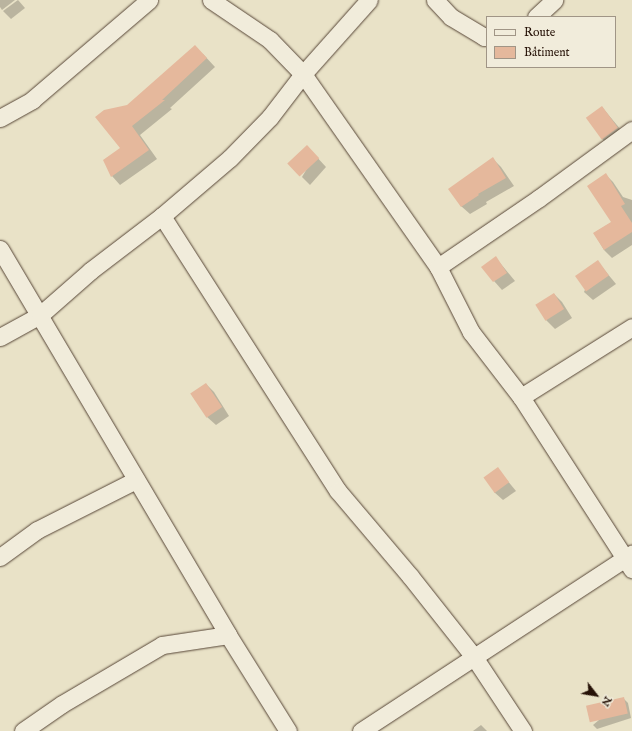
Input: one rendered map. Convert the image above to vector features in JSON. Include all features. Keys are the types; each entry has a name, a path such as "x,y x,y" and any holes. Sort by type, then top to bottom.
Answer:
{"street":[{"path":"0,118 32,100 148,0"},
{"path":"211,0 270,40 303,74 438,267 471,332 521,397 630,560 474,657 361,731"},
{"path":"0,337 40,315 90,271 162,216 230,158 270,117 303,74 369,0"},
{"path":"435,0 451,17 484,37 486,36"},
{"path":"537,16 554,0"},
{"path":"438,267 539,198 632,130"},
{"path":"162,216 338,491 410,576 474,657 523,731"},
{"path":"0,249 23,291 40,315 228,635 288,731"},
{"path":"521,397 632,327"},
{"path":"0,558 37,530 136,480"},
{"path":"23,731 62,704 162,645 228,635"}],"building":[{"path":"195,45 207,58 162,100 165,100 132,126 149,150 111,177 103,160 120,148 95,117 104,110 127,105"},
{"path":"602,106 618,128 602,140 586,118"},
{"path":"307,145 319,158 300,177 287,163"},
{"path":"493,157 506,178 478,194 479,195 461,207 448,189"},
{"path":"606,173 625,204 621,206 632,223 632,232 604,250 593,233 611,222 587,186"},
{"path":"496,256 507,273 493,282 481,267"},
{"path":"598,260 609,276 586,292 575,276"},
{"path":"554,293 564,309 545,321 535,305"},
{"path":"206,383 222,407 206,418 190,394"},
{"path":"498,467 509,482 495,493 483,478"},
{"path":"624,697 628,714 590,722 586,706"}]}
